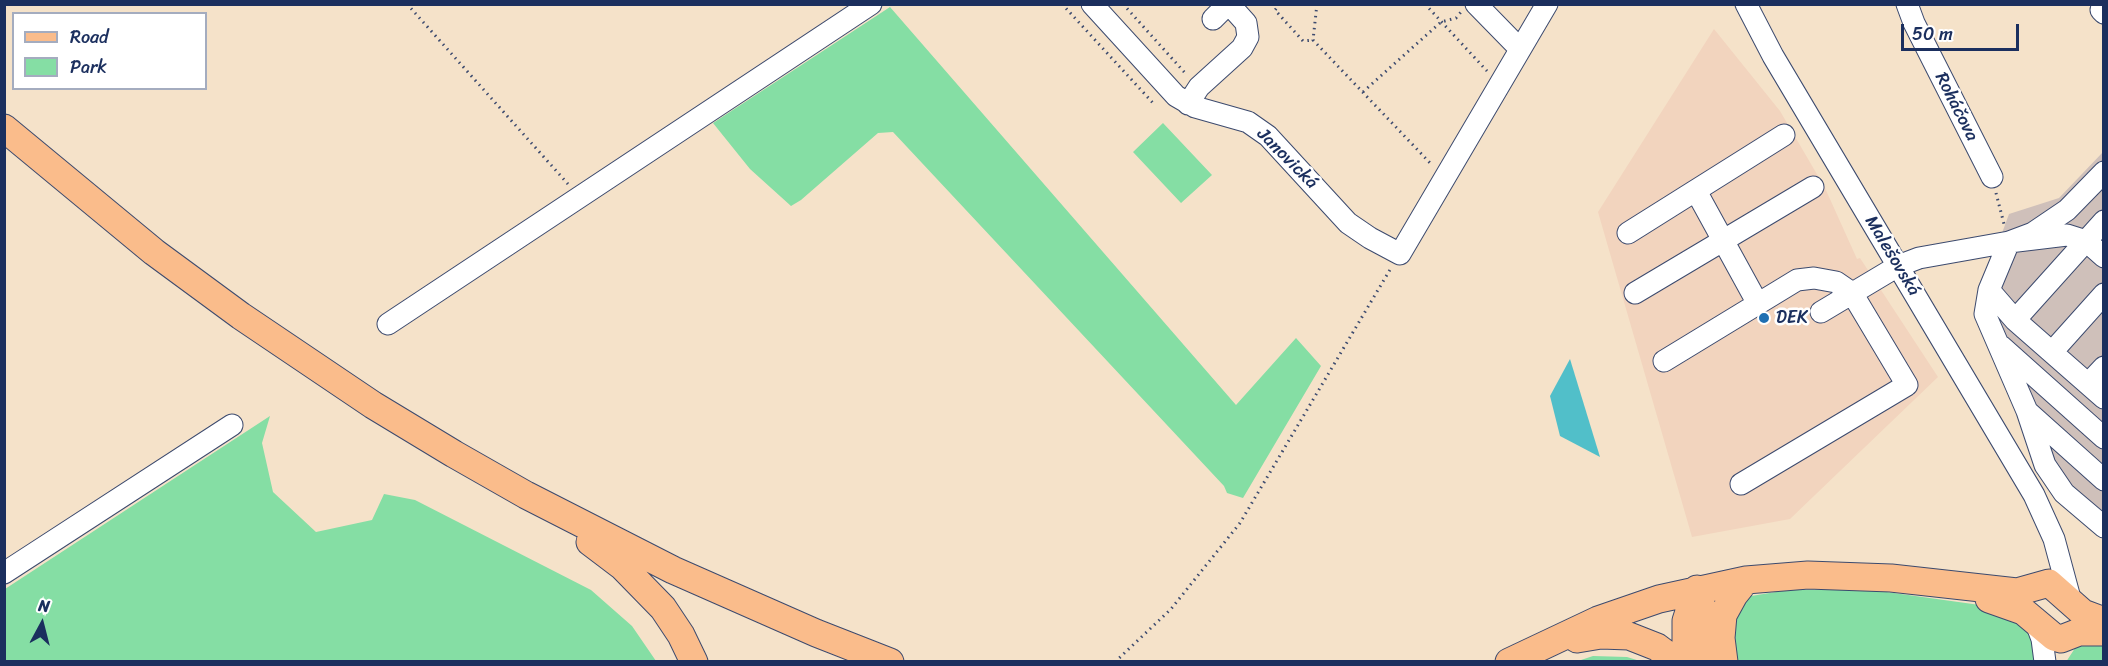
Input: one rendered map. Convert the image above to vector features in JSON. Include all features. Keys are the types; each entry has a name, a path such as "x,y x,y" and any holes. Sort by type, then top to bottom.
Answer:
{"main road":[{"path":"4,128 128,231 241,316 373,405 526,495 673,570 816,633 890,662"},
{"path":"526,495 623,567 642,585 681,634 694,662"},
{"path":"1509,662 1535,648 1629,608 1697,589 1746,580 1808,575 1847,575 2017,592 2045,582 2052,584 2083,613 2103,621"},
{"path":"1721,662 1723,615 1746,580"},
{"path":"1933,584 2023,611 2054,638 2061,639 2079,632 2103,632"},
{"path":"2036,586 2029,599 2036,623"},
{"path":"1691,662 1686,644 1686,621 1697,589"},
{"path":"1697,589 1706,628 1721,662"},
{"path":"2070,636 2076,624 2072,602"},
{"path":"1535,648 1587,637 1616,635 1642,640 1677,662"}],"street":[{"path":"388,324 871,4"},
{"name":"Janovická","path":"1092,4 1176,96 1194,95 1248,122 1269,136 1348,223 1400,254"},
{"path":"1194,95 1242,48 1248,37 1246,22 1229,4 1213,19"},
{"path":"1400,254 1498,83 1547,4"},
{"name":"Malešovská","path":"1746,4 1773,56 2040,507"},
{"name":"Roháčova","path":"1907,4 1914,23 1992,177"},
{"path":"1469,8 1519,48"},
{"path":"1628,234 1784,135"},
{"path":"2103,172 2067,210 2033,233 2009,242 1989,290 1984,314 2027,411 2045,465 2064,493 2103,527"},
{"path":"1635,293 1813,187"},
{"path":"1696,191 1758,304"},
{"path":"2015,320 2103,221"},
{"path":"1821,312 1898,266 1919,258 2009,242 2067,235 2086,241 2103,256"},
{"path":"1664,361 1797,280 1814,278 1836,282 1852,293 1907,385 1741,484"},
{"path":"1989,290 2015,320 2096,391 2103,367"},
{"path":"2052,352 2103,294"},
{"path":"1994,340 2103,438"},
{"path":"2027,411 2103,480"},
{"path":"4,573 232,425"},
{"path":"2036,586 2045,570 2047,548 2040,507"},
{"path":"2040,507 2054,539 2072,602"},
{"path":"2036,623 2042,639 2045,662"},
{"path":"2057,662 2061,647 2070,636"}],"path":[{"path":"407,4 580,196"},
{"path":"1062,4 1153,103"},
{"path":"1123,4 1194,95"},
{"path":"1280,4 1275,10 1303,41 1313,40"},
{"path":"1313,40 1317,4"},
{"path":"1425,4 1498,83"},
{"path":"1363,92 1441,22 1456,18 1469,8"},
{"path":"1313,40 1420,155 1444,176"},
{"path":"1992,177 2009,242"},
{"path":"1115,662 1171,609 1240,523 1400,254"}],"shaded area":[{"name":"DEK","path":"1714,29 1780,111 1825,188 1857,259 1860,258 1938,377 1790,519 1692,537 1598,212"},
{"path":"2103,152 2103,530 2027,425 1976,304 2009,214 2059,198"}],"green space":[{"path":"890,7 1236,405 1296,338 1321,366 1243,498 1227,493 1224,486 893,132 878,133 801,200 791,206 750,169 713,123"},
{"path":"1163,123 1212,175 1181,203 1133,152"},
{"path":"270,416 262,443 273,492 316,532 372,520 384,494 415,500 591,590 632,626 656,661 5,661 5,589"},
{"path":"1865,589 1987,606 2029,625 2038,661 1733,661 1730,622 1745,597 1788,590"},
{"path":"2103,639 2103,661 2066,662 2077,645"},
{"path":"1593,656 1627,657 1640,661 1578,661"}],"water":[{"path":"1570,359 1600,457 1560,436 1550,396"}],"place":[{"name":"DEK","path":"1764,318"}]}
